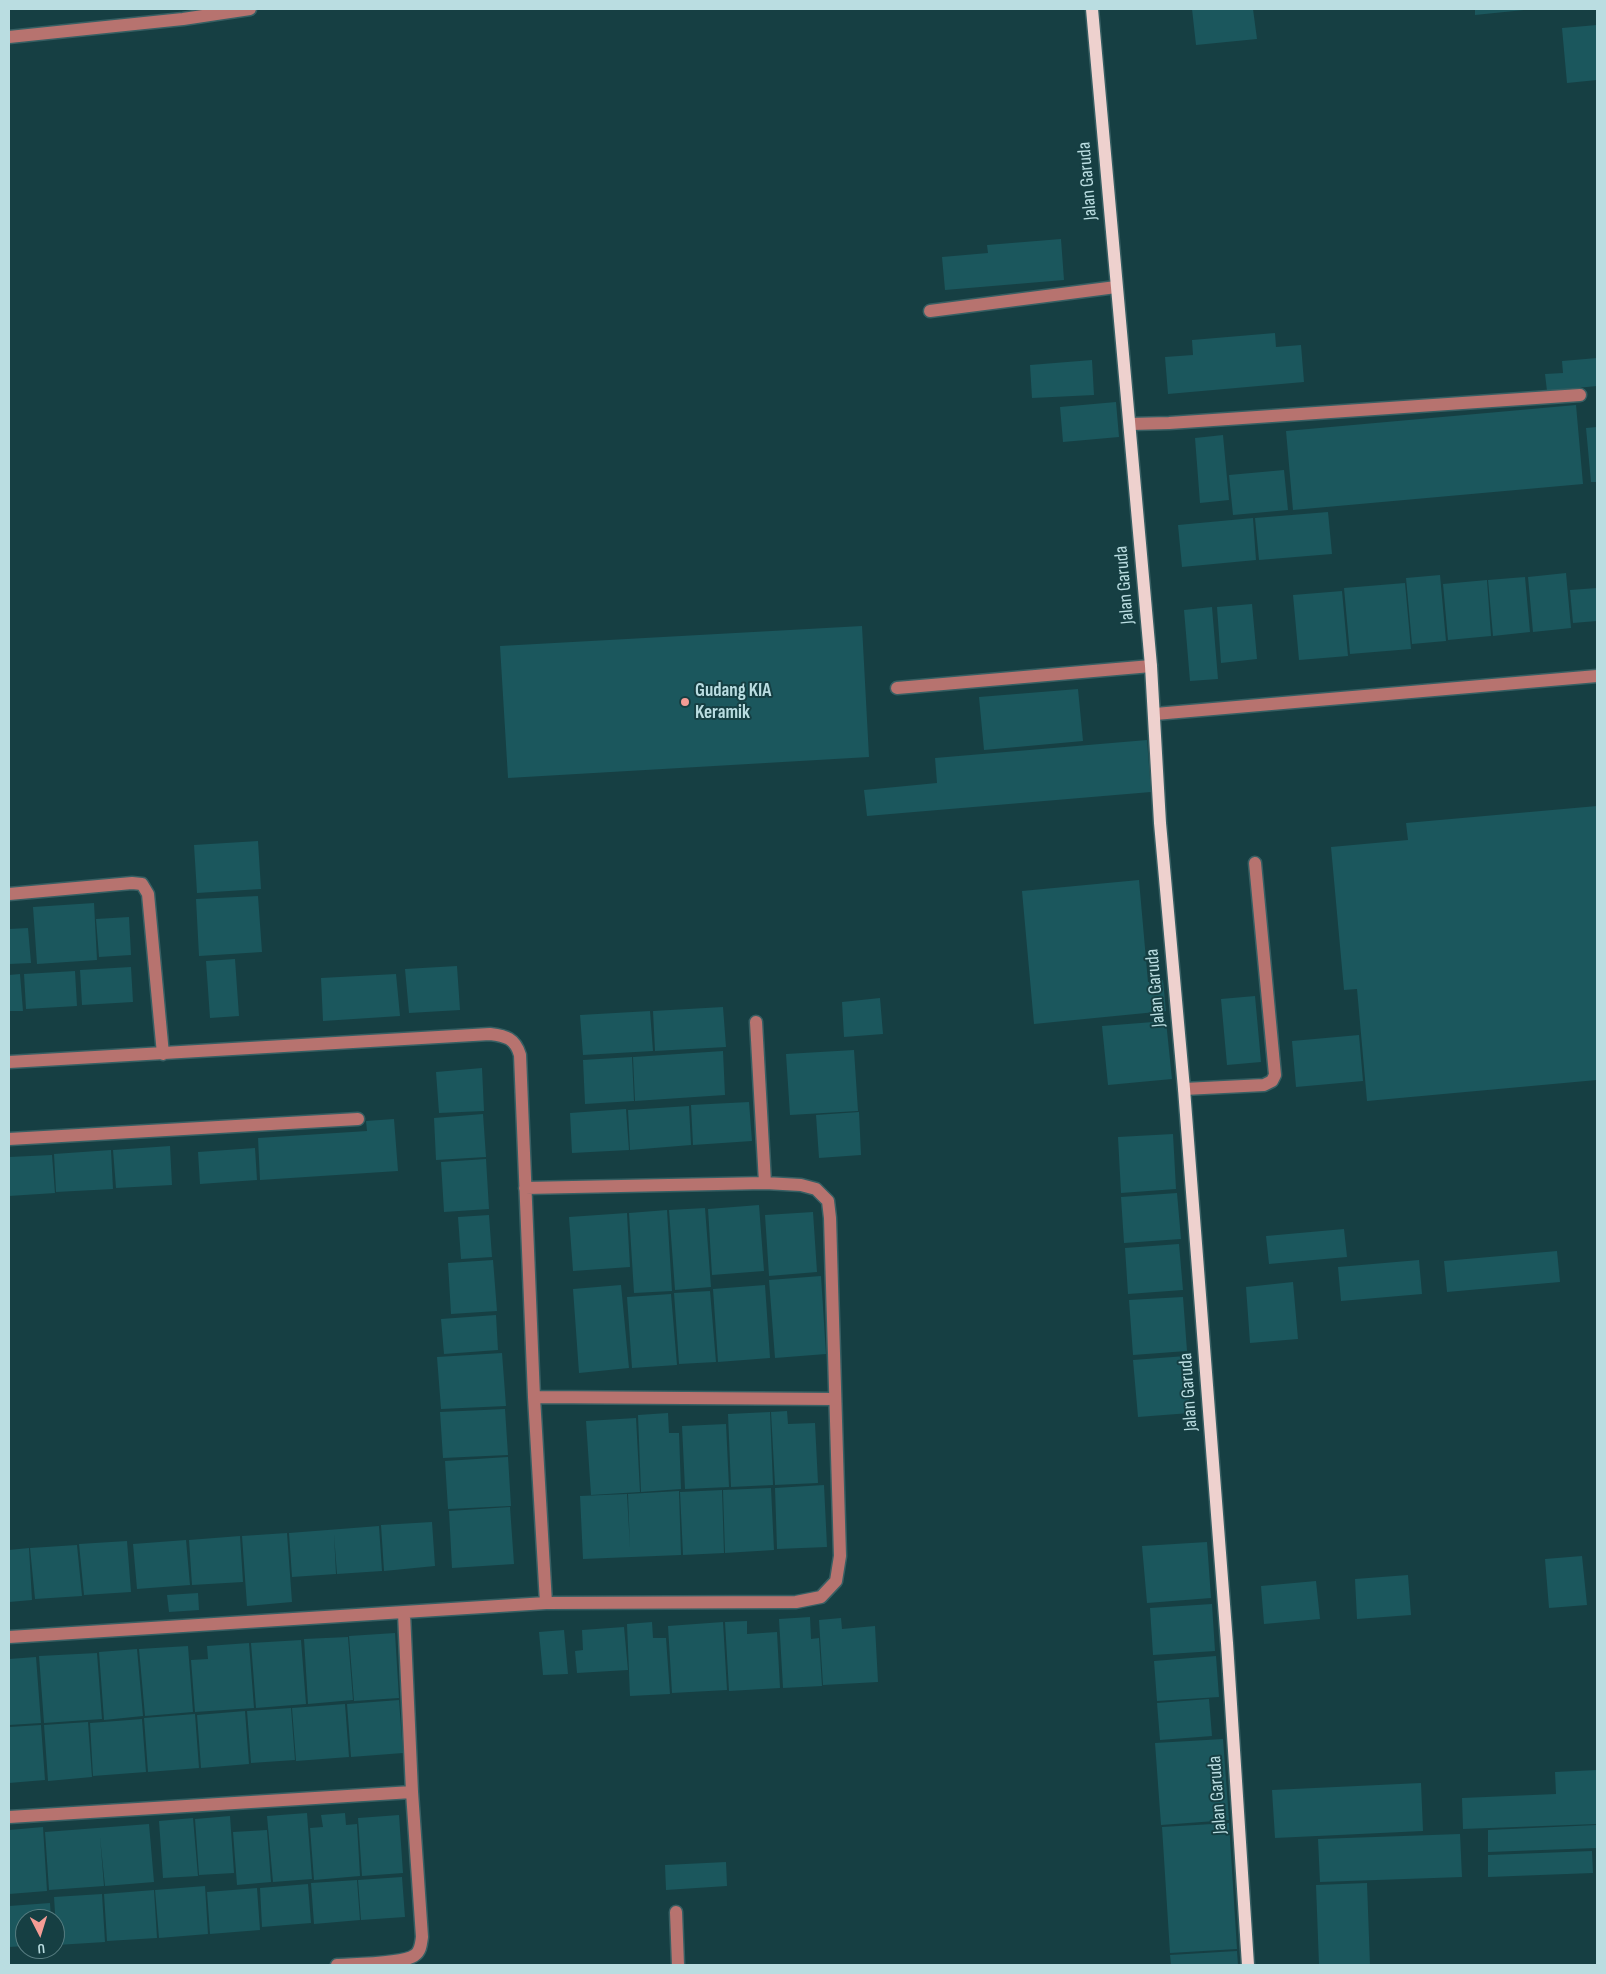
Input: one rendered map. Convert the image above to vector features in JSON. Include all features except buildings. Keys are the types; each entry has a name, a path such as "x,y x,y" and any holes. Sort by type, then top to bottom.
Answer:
{"main road":[{"name":"Jalan Garuda","path":"1092,9 1155,714 1160,823 1184,1089 1227,1643 1248,1965"}],"street":[{"path":"9,37 183,19 250,9"},
{"path":"930,311 1116,288"},
{"path":"1130,424 1169,423 1580,395"},
{"path":"896,688 1151,666"},
{"path":"1155,714 1597,676"},
{"path":"1184,1089 1264,1086 1272,1081 1275,1075 1255,863"},
{"path":"9,894 132,883 142,884 146,888 163,1054"},
{"path":"756,1022 766,1183"},
{"path":"9,1062 490,1034 511,1039 517,1044 520,1054 534,1397 546,1603"},
{"path":"9,1139 358,1119"},
{"path":"9,1637 546,1603 796,1602 821,1597 836,1580 840,1556 828,1201 816,1189 801,1184 766,1183 525,1188"},
{"path":"534,1397 835,1400"},
{"path":"337,1965 404,1960 416,1955 420,1948 422,1937 412,1792 404,1613"},
{"path":"9,1817 412,1792"},
{"path":"676,1912 678,1965"}],"place":[{"name":"Gudang KIA Keramik","path":"685,702"}]}
